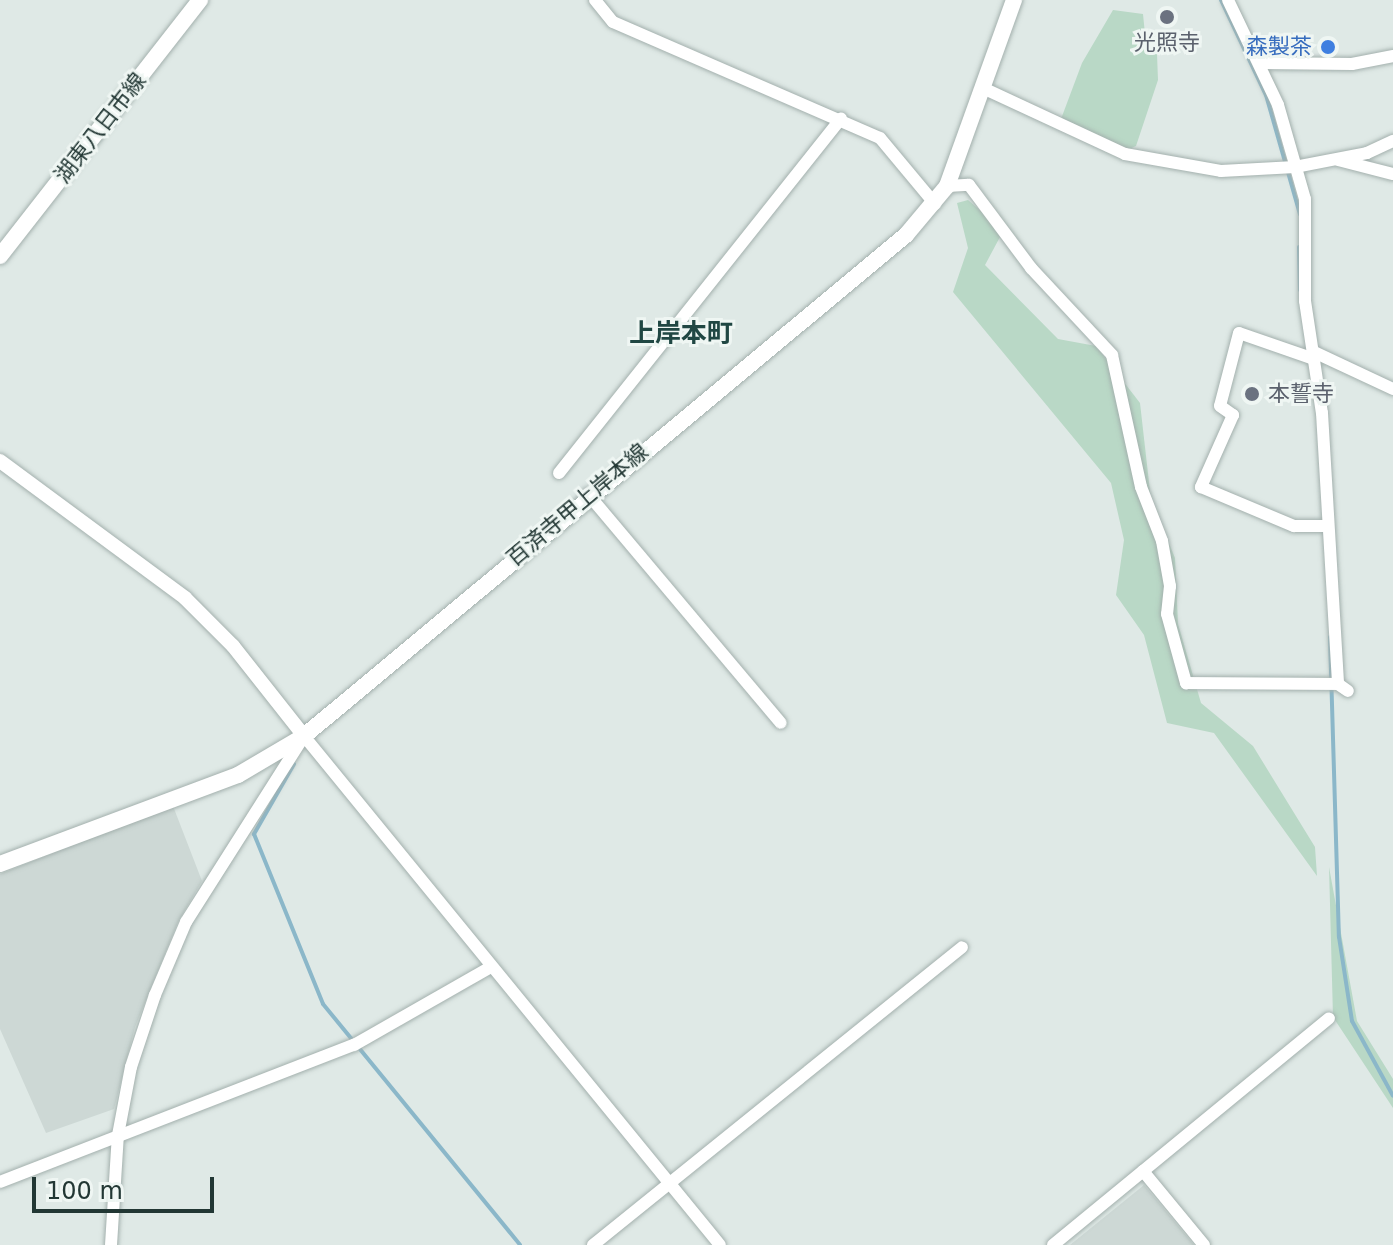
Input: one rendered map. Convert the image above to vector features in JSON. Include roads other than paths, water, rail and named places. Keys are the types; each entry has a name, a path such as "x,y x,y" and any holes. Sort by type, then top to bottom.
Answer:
{"main road":[{"name":"湖東八日市線","path":"0,256 200,0"},
{"name":"百済寺甲上岸本線","path":"0,864 238,775 304,736 588,494 906,235 947,186 985,89 1014,0"}],"street":[{"path":"595,0 613,22 880,138 935,204"},
{"path":"947,186 969,185 1005,227 1031,268 1112,355 1141,487 1162,541 1170,586 1167,614 1186,683 1343,688 1336,580 1303,262 1307,214 1261,63 1228,0"},
{"path":"1261,63 1352,64 1393,56"},
{"path":"985,89 1125,154 1236,172 1295,167 1335,159 1393,141"},
{"path":"559,473 841,119"},
{"path":"1335,159 1393,174"},
{"path":"1328,526 1294,526 1201,487 1233,415 1220,406 1239,333 1314,356 1393,389"},
{"path":"0,461 185,598 233,646 666,1186 720,1245"},
{"path":"588,494 781,723"},
{"path":"111,1245 118,1135 131,1067 186,922 304,736"},
{"path":"593,1245 962,947"},
{"path":"0,1182 354,1045 489,968"},
{"path":"1053,1245 1329,1018"},
{"path":"1143,1171 1204,1245"}],"waterway":[{"path":"1221,0 1266,95 1300,214"},
{"path":"1299,247 1300,290"},
{"path":"1330,637 1339,937 1352,1021 1393,1096"},
{"path":"294,764 254,834 323,1004 520,1245"}],"place":[{"name":"光照寺","path":"1167,17"},
{"name":"森製茶","path":"1328,47"},
{"name":"本誓寺","path":"1252,394"}],"district":[{"name":"上岸本町","path":"681,334"}]}
